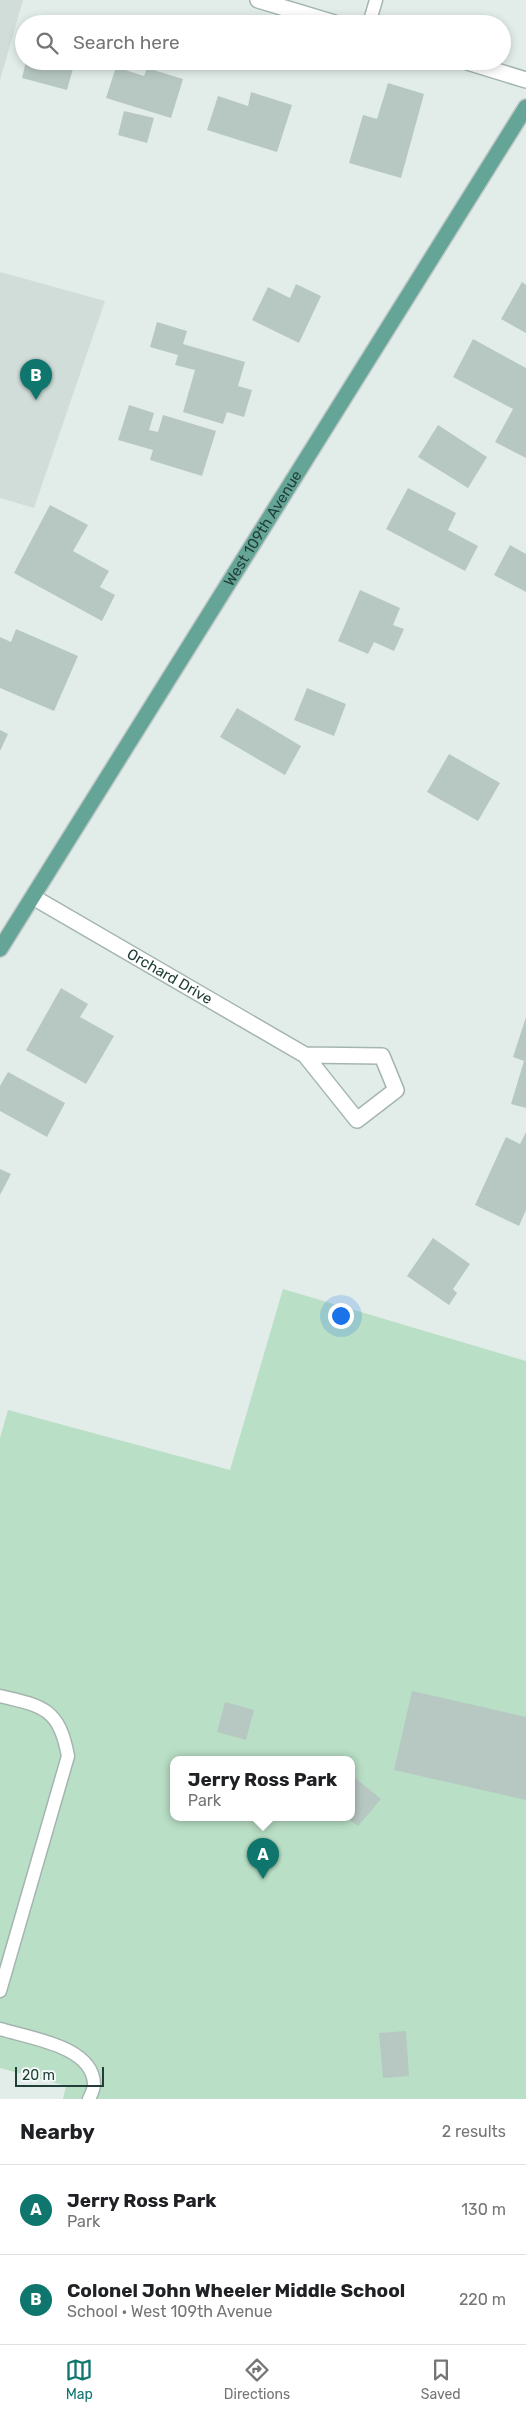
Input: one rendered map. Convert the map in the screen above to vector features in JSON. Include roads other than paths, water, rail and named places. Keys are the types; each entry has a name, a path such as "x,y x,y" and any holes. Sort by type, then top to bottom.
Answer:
{"main road":[{"name":"West 109th Avenue","path":"0,949 526,107"}],"street":[{"path":"258,0 308,15"},
{"path":"493,70 526,80"},
{"name":"Orchard Drive","path":"33,897 305,1055 357,1120 396,1090 382,1056 305,1055"}],"lane":[{"path":"372,15 376,0"},
{"path":"0,1696 49,1712 63,1731 68,1756 0,1991"},
{"path":"0,2029 76,2053 90,2067 94,2085 89,2099"}],"place":[{"name":"Colonel John Wheeler Middle School","path":"36,400"},
{"name":"Jerry Ross Park","path":"263,1879"}]}
